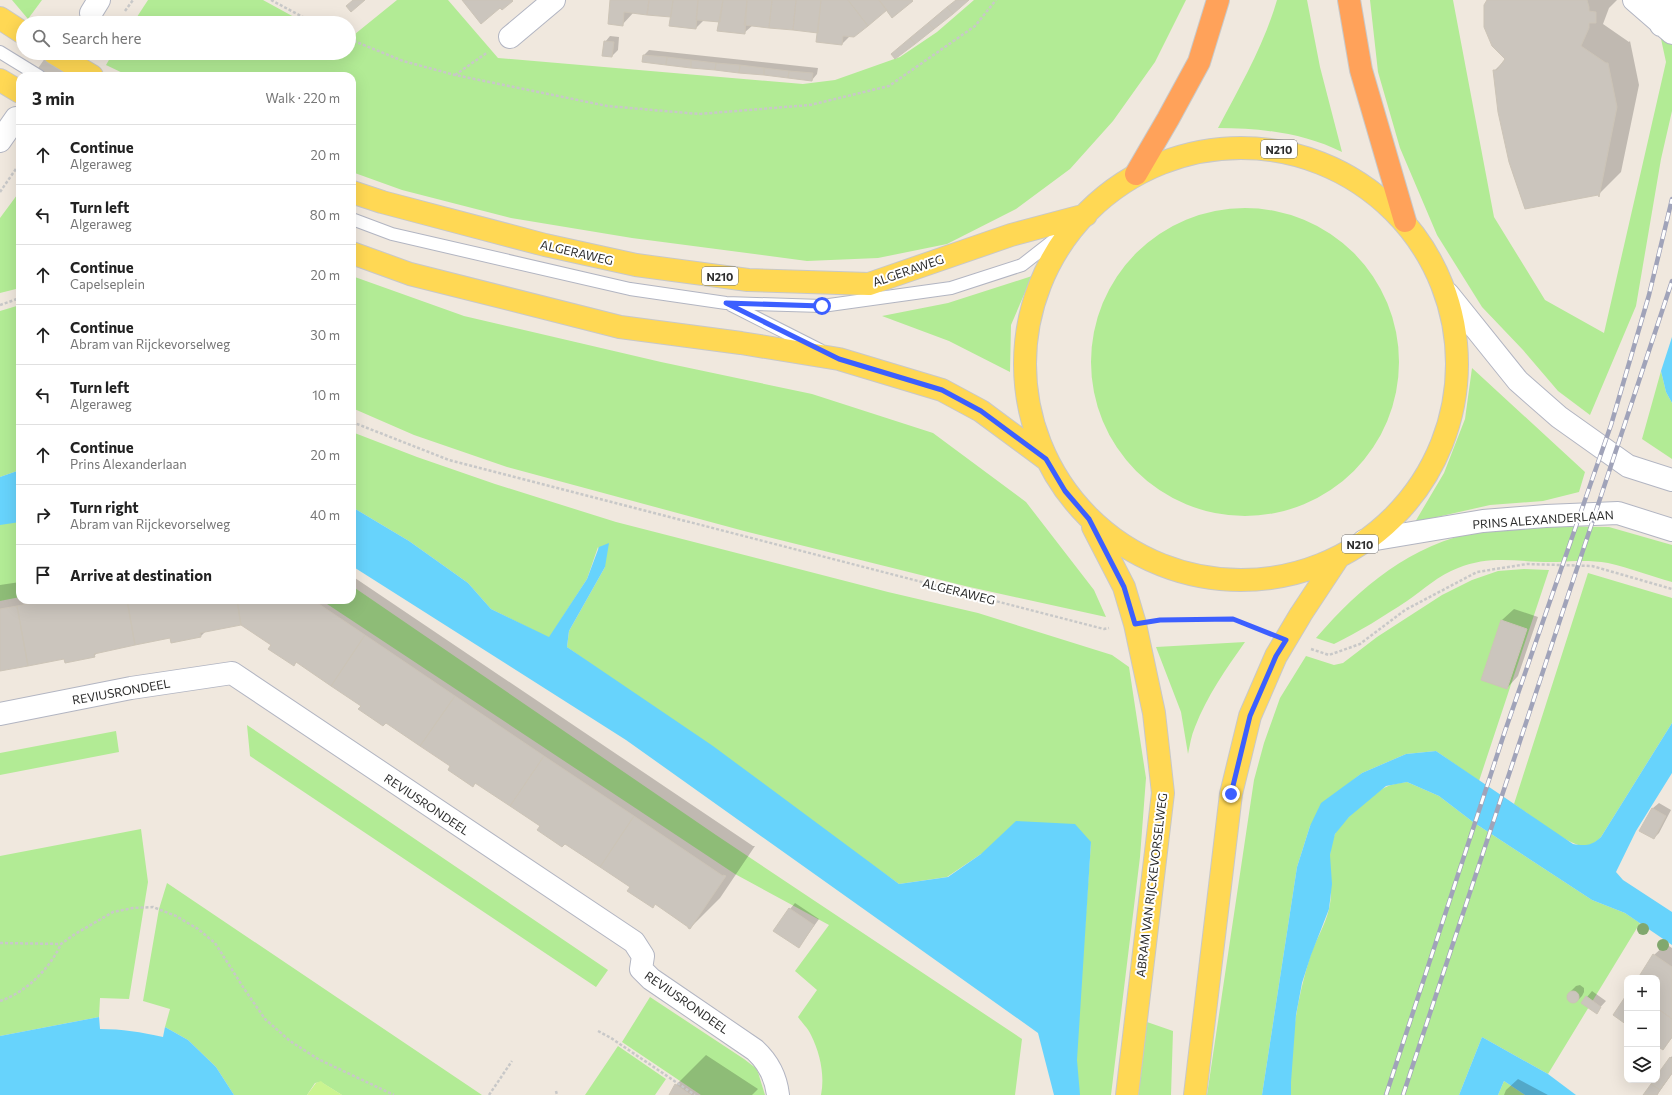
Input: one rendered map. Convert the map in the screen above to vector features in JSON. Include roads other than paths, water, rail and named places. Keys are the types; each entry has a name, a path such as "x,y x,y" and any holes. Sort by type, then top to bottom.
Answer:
{"highway":[{"name":"N210","path":"1136,174 1199,62 1218,0"},
{"name":"N210","path":"1349,0 1361,70 1405,221"}],"main road":[{"path":"0,18 16,28"},
{"path":"66,60 85,72"},
{"path":"0,80 16,90"},
{"name":"N210","path":"1270,147 1308,157 1361,182 1405,221 1426,248 1448,294 1458,374 1446,436 1416,493 1364,541 1338,558 1302,572 1265,580 1226,580 1203,577 1188,574 1152,562 1119,543 1089,519 1065,491 1046,459 1030,415 1024,369 1028,322 1042,277 1086,215 1102,200 1136,174 1191,152 1270,147"},
{"name":"ALGERAWEG","path":"356,193 382,202 531,241 636,265 748,280 870,284 1011,235 1086,215"},
{"name":"ALGERAWEG","path":"356,254 410,274 620,327 741,343 839,359 942,390 981,411 1046,459"},
{"name":"ABRAM VAN RIJCKEVORSELWEG","path":"1089,519 1124,587 1135,624 1154,713 1163,793 1127,1095"},
{"path":"1195,1095 1231,794 1250,716 1276,656 1301,614 1338,558"}],"street":[{"path":"510,37 554,0"},
{"path":"1634,0 1667,29"},
{"path":"1662,0 1667,29"},
{"path":"0,142 16,118"},
{"path":"1448,294 1518,381 1559,417 1628,466 1672,480"},
{"name":"PRINS ALEXANDERLAAN","path":"1364,541 1483,521 1546,516 1618,513 1672,530"},
{"name":"REVIUSRONDEEL","path":"0,714 131,688 232,672 634,942 644,956 641,969 651,980 755,1050 764,1058 777,1084 778,1095"}],"lane":[{"path":"0,52 32,72"},
{"name":"ALGERAWEG","path":"356,220 392,234 630,289 726,303 822,306 951,288 1022,265 1086,215"},
{"name":"ALGERAWEG","path":"726,303 839,359"}],"water":[{"path":"1672,337 1672,403 1666,392 1661,371"},
{"path":"16,471 16,523 0,525 0,477"},
{"path":"356,509 409,541 468,583 491,609 549,637 587,579 599,547 609,543 605,567 569,631 567,647 713,746 899,884 948,877 981,854 1016,821 1075,824 1091,842 1077,1060 1080,1095 1054,1095 1038,1033 626,740 356,569"},
{"path":"1672,723 1672,773 1636,831 1616,872 1623,880 1672,912 1672,945 1625,913 1592,900 1473,822 1439,796 1407,782 1386,786 1349,817 1335,834 1330,855 1332,884 1329,909 1302,983 1296,1015 1291,1095 1262,1095 1297,867 1310,826 1321,803 1362,773 1406,754 1436,751 1573,844 1588,845 1601,837"},
{"path":"99,1017 100,1029 132,1031 163,1037 165,1027 188,1040 216,1067 234,1095 0,1095 0,1036"},
{"path":"1482,1037 1548,1074 1576,1095 1525,1095 1504,1081 1498,1095 1459,1095"}],"tunnel":[{"path":"49,72 57,60"}],"railway":[{"path":"1386,1095 1505,731 1611,425 1649,295 1672,199"},
{"path":"1403,1095 1672,281"}]}
